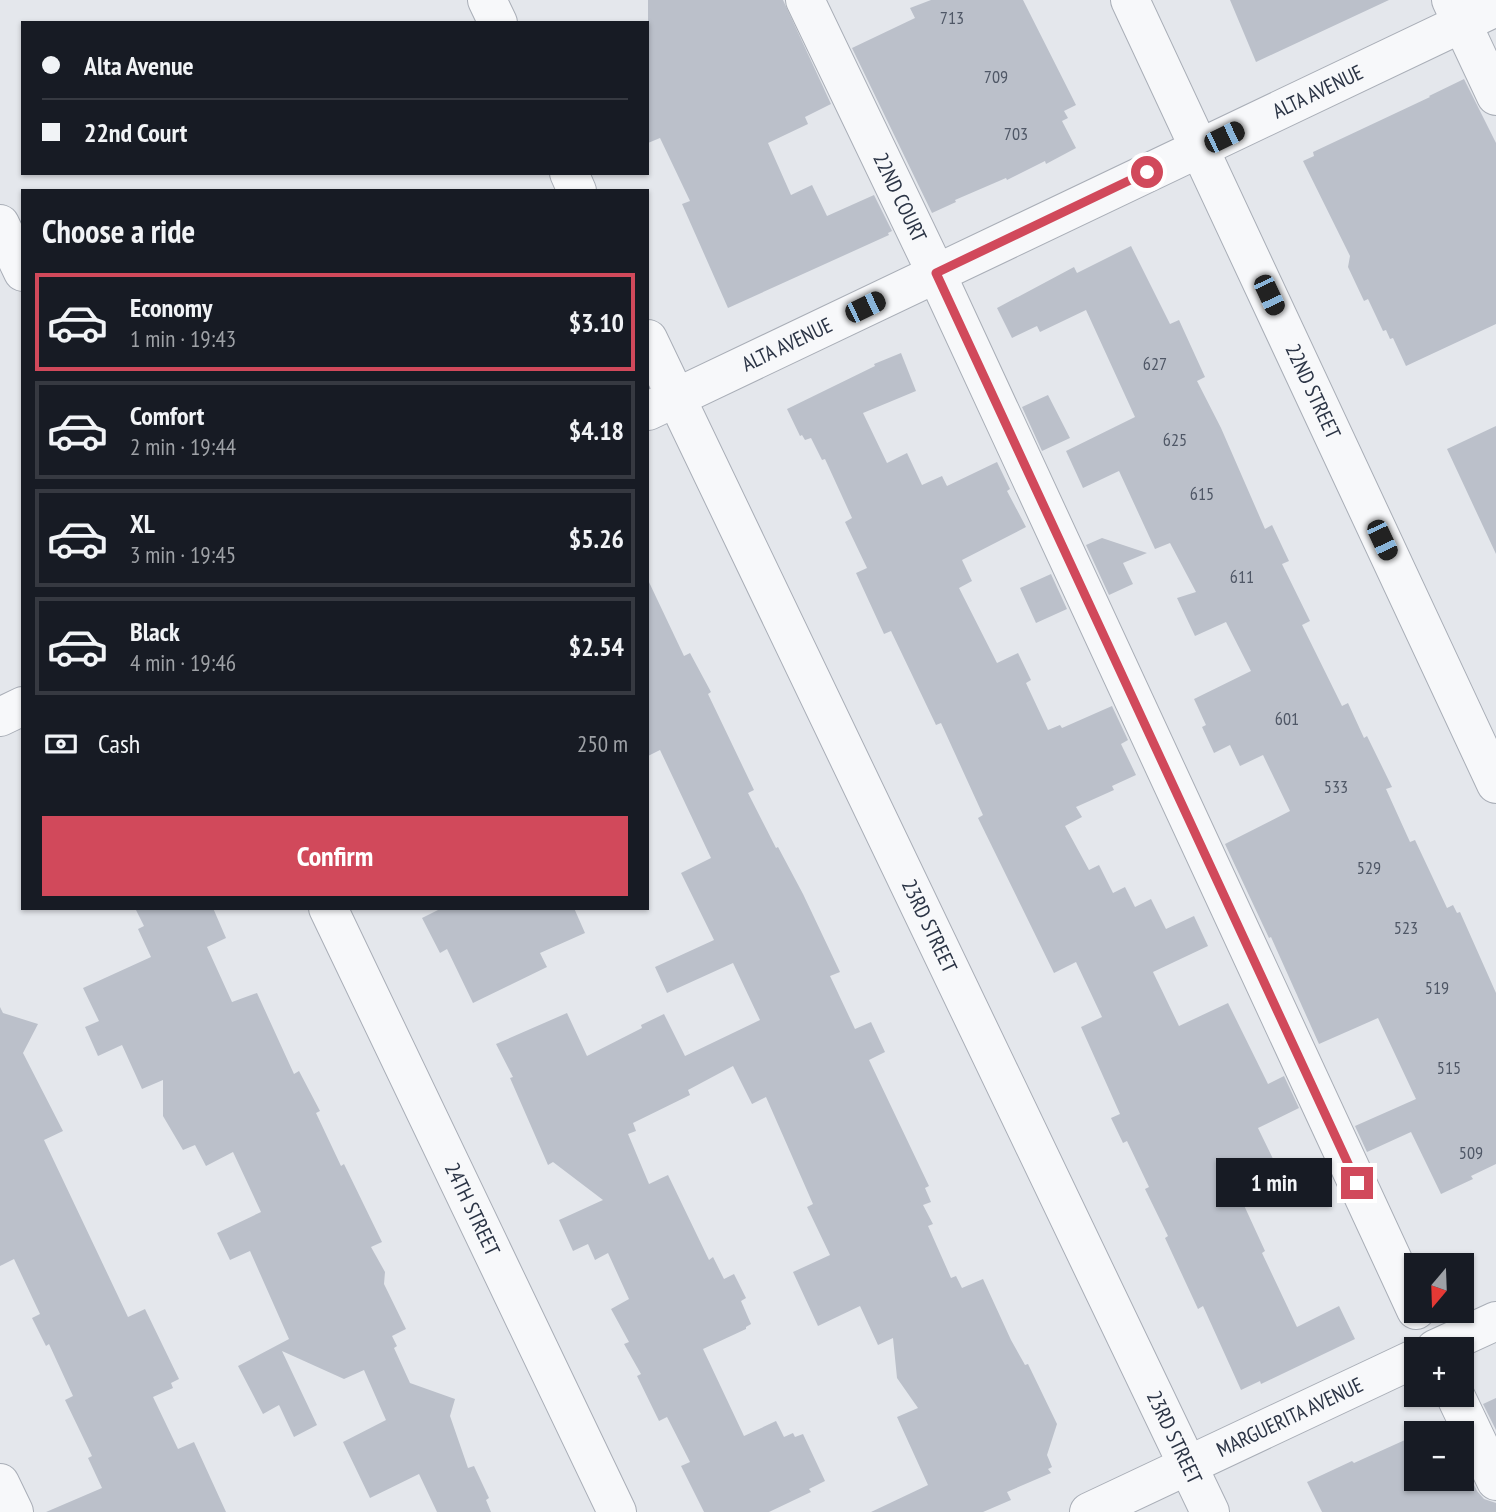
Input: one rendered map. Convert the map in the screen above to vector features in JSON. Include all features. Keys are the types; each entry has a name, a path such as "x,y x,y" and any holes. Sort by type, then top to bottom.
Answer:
{"street":[{"path":"487,0 497,21"},
{"name":"22ND COURT","path":"805,0 936,273 1404,1284"},
{"name":"22ND STREET","path":"1130,0 1496,784"},
{"name":"ALTA AVENUE","path":"661,404 1201,149 1456,12 1496,7"},
{"path":"1456,12 1496,96"},
{"path":"0,224 21,268"},
{"name":"23RD STREET","path":"649,344 661,404 1210,1512"},
{"path":"0,717 21,707"},
{"name":"24TH STREET","path":"329,910 617,1512"},
{"path":"1461,1337 1496,1321"},
{"name":"MARGUERITA AVENUE","path":"1089,1512 1404,1364"},
{"path":"1461,1407 1496,1481"},
{"path":"0,1483 14,1512"}],"building":[{"path":"648,0 783,0 831,104 805,117 808,124 768,143 791,195 812,185 827,216 874,195 892,231 889,235 728,308 682,204 690,201 660,138 649,143"},
{"path":"931,0 1023,0 1076,105 1064,111 1068,118 1062,121 1076,148 1046,164 1045,161 1007,180 1006,178 955,200 956,202 932,213 852,48 915,18 910,8"},
{"path":"1230,0 1389,0 1256,62"},
{"path":"1464,79 1496,143 1496,324 1406,366 1393,338 1390,339 1386,330 1383,331 1368,299 1364,301 1348,267 1350,256 1303,161 1314,156 1313,152"},
{"path":"1131,246 1170,324 1179,320 1205,377 1197,381 1221,428 1265,529 1272,525 1289,561 1282,564 1310,621 1302,625 1342,706 1348,703 1364,738 1367,736 1392,787 1386,789 1410,842 1415,840 1447,908 1453,905 1457,913 1460,912 1496,993 1496,1164 1471,1176 1473,1179 1441,1194 1411,1132 1367,1152 1355,1126 1416,1099 1378,1018 1319,1044 1225,844 1290,811 1263,755 1240,766 1230,745 1214,753 1202,727 1206,725 1194,699 1251,671 1226,622 1195,636 1177,598 1196,592 1170,543 1155,549 1119,471 1083,488 1066,451 1135,417 1086,310 1040,332 1037,326 1012,338 997,308 1074,267 1077,273"},
{"path":"901,353 916,391 863,413 887,463 907,453 922,485 942,476 947,486 997,462 1010,489 1007,491 1026,527 962,560 972,581 959,588 997,663 1018,653 1031,680 1026,683 1048,730 1060,725 1062,728 1112,706 1128,740 1121,744 1136,775 1112,786 1114,790 1076,807 1082,817 1065,826 1089,870 1099,865 1113,893 1125,887 1135,907 1151,899 1166,929 1194,916 1208,946 1153,972 1179,1026 1228,1003 1268,1084 1284,1076 1299,1108 1258,1128 1277,1167 1263,1173 1264,1177 1237,1190 1265,1251 1262,1253 1297,1327 1339,1306 1355,1339 1261,1384 1260,1381 1241,1390 1203,1306 1198,1309 1145,1189 1149,1187 1127,1141 1123,1143 1111,1118 1120,1114 1081,1027 1102,1017 1076,962 1054,973 978,818 983,815 941,723 936,725 891,631 884,634 856,573 867,568 845,522 852,518 825,459 822,460 811,438 805,440 800,436 787,409"},
{"path":"1048,395 1070,438 1042,451 1022,407"},
{"path":"1496,426 1496,554 1447,449"},
{"path":"1102,538 1147,553 1123,563 1133,584 1109,595 1086,545"},
{"path":"1051,574 1067,609 1036,623 1020,588"},
{"path":"649,582 684,656 690,653 711,692 708,694 754,790 748,793 803,894 840,972 830,976 855,1029 871,1022 885,1052 869,1060 929,1186 925,1188 931,1202 923,1205 933,1224 928,1226 951,1278 956,1276 962,1288 983,1279 1011,1340 1025,1365 1028,1364 1057,1424 1047,1455 1052,1467 1048,1469 1051,1473 1007,1492 1011,1500 983,1512 871,1512 928,1485 897,1417 918,1408 897,1378 893,1338 878,1345 860,1306 818,1326 793,1272 830,1255 807,1207 813,1204 766,1097 752,1104 733,1066 688,1090 690,1095 633,1123 636,1131 628,1134 649,1184 668,1175 709,1260 713,1257 724,1279 734,1274 746,1298 741,1301 751,1324 746,1329 703,1349 744,1436 776,1421 784,1437 793,1433 795,1437 803,1434 825,1481 809,1489 811,1492 769,1512 704,1512 681,1466 690,1462 667,1417 659,1421 637,1376 641,1374 624,1344 629,1342 611,1309 629,1299 608,1253 595,1260 588,1244 573,1251 559,1220 603,1200 553,1162 548,1165 510,1078 513,1077 496,1044 567,1013 587,1056 664,1014 685,1056 760,1020 733,963 667,993 655,967 714,940 681,873 711,858 660,750 649,756"},
{"path":"136,910 214,910 226,938 207,947 232,1002 257,993 294,1074 299,1071 320,1111 316,1113 341,1166 344,1164 382,1242 371,1247 385,1272 384,1284 406,1329 392,1336 397,1346 394,1348 410,1383 455,1399 450,1416 468,1468 474,1466 489,1498 486,1500 491,1512 437,1512 419,1474 370,1498 343,1442 386,1420 364,1370 344,1379 282,1351 317,1425 294,1437 279,1405 263,1414 238,1366 289,1339 250,1251 230,1260 217,1233 261,1212 233,1152 206,1166 195,1145 183,1150 163,1116 163,1080 142,1089 122,1045 98,1056 85,1027 99,1021 83,988 151,957 138,929 144,926"},
{"path":"438,910 575,910 585,933 540,953 547,967 473,1003 447,949 440,953 422,918"},
{"path":"0,1007 3,1013 38,1024 23,1053 63,1131 44,1140 128,1317 145,1309 179,1379 171,1383 173,1388 153,1397 178,1449 194,1442 226,1512 46,1512 102,1488 88,1458 92,1456 65,1400 73,1396 49,1344 46,1346 32,1318 40,1314 14,1259 0,1266"},
{"path":"1496,1398 1496,1430 1483,1404"},
{"path":"1404,1440 1404,1491 1474,1491 1474,1485 1484,1499 1496,1503 1496,1512 1322,1512 1307,1482 1352,1461 1354,1463"}],"route":[{"path":"1147,172 936,273 1357,1183"}]}
